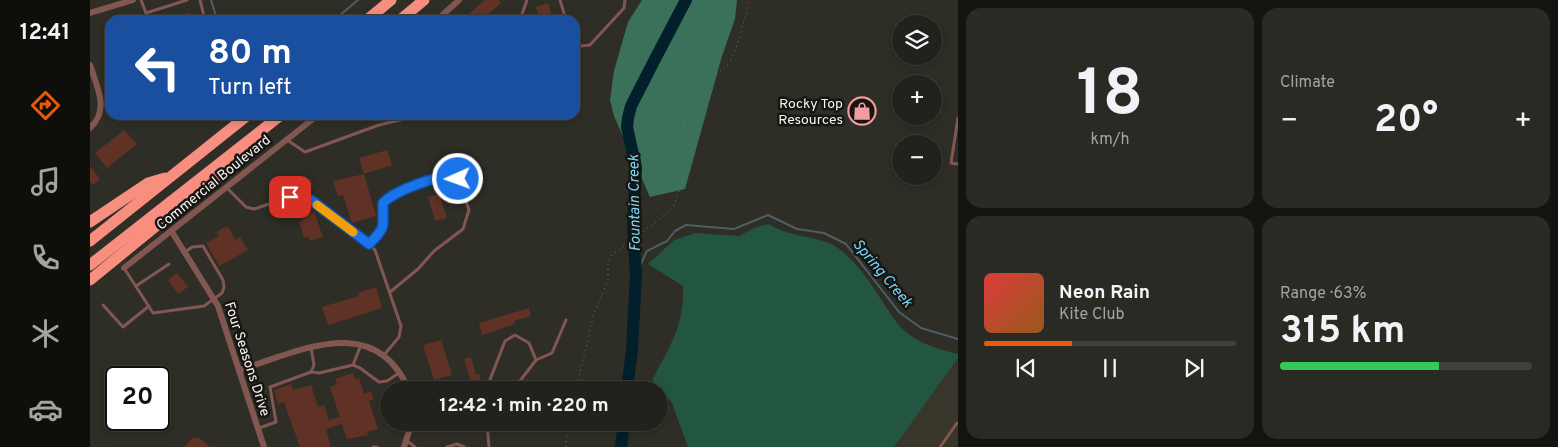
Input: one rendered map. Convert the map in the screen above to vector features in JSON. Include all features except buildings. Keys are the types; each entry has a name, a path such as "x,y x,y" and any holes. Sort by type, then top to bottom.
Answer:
{"highway":[{"path":"373,15 391,0"},
{"path":"406,15 424,0"},
{"path":"90,241 242,120"},
{"path":"90,265 274,120"},
{"path":"90,280 238,159 268,125"},
{"path":"90,222 148,183 174,175"}],"street":[{"path":"90,13 121,2 133,0"},
{"path":"442,15 459,0"},
{"path":"90,65 91,74 101,98 102,111 90,128"},
{"name":"Commercial Boulevard","path":"124,268 312,120"},
{"name":"Four Seasons Drive","path":"172,232 215,298 264,447"},
{"path":"240,370 311,348 342,341 361,344 384,355 400,372 404,381"},
{"path":"405,444 409,431"}],"lane":[{"path":"141,0 146,13 186,0"},
{"path":"200,0 204,15"},
{"path":"522,15 527,0"},
{"path":"560,0 564,15"},
{"path":"580,45 590,45 624,8 625,0"},
{"path":"958,118 951,163 958,164"},
{"path":"286,140 305,152 379,125 400,120"},
{"path":"369,244 382,232 384,226 383,203 387,199 401,190 443,177 452,176 458,179 469,210 463,229 434,251 418,269 390,292"},
{"path":"227,188 246,207 254,209 290,197 311,200 375,250 401,326 399,337 384,355"},
{"path":"124,268 154,312 204,306 222,292 224,280 203,246 192,247 184,253"},
{"path":"136,286 170,264"},
{"path":"103,305 123,327 149,306"},
{"path":"520,381 536,360 552,353 566,320"},
{"path":"489,381 505,341 515,335 529,343 536,360"},
{"path":"352,365 361,344"},
{"path":"311,348 314,365 311,372"},
{"path":"258,428 276,422 270,388 311,372 319,373 352,365 360,368 379,382 387,381 400,372"},
{"path":"940,447 958,423"},
{"path":"488,431 489,447"},
{"path":"405,444 415,447"},
{"path":"447,447 457,444 464,447"}],"path":[{"path":"578,381 594,313 608,280 608,262 615,252 656,222 672,207 682,184 684,112 705,85 730,62 750,0"},
{"path":"566,447 567,431"}],"shaded area":[{"path":"958,358 958,447 894,447"}],"green space":[{"path":"642,0 737,0 735,19 722,56 685,189 650,197 614,116 610,100 614,71 628,22"},
{"path":"769,224 777,229 823,241 838,248 856,264 897,323 909,335 942,350 958,354 958,358 894,447 688,447 672,403 668,398 668,381 652,380 679,324 683,286 648,264 674,240 696,233 739,236 754,228"}],"waterway":[{"path":"211,0 216,15"},
{"path":"340,15 358,0"},
{"name":"Fountain Creek","path":"628,381 632,350 636,274 633,228 636,168 627,127 628,118 631,106 686,0"},
{"name":"Spring Creek","path":"636,274 647,251 667,241 675,231 686,225 734,229 768,215 797,229 824,233 846,244 899,312 921,328 958,339"},
{"name":"Fountain Creek","path":"621,447 623,431"}],"slow traffic":[{"path":"317,205 353,232"}],"place":[{"name":"Rocky Top Resources","path":"862,111"}],"route":[{"path":"290,197 311,200 369,244 382,232 385,216 383,203 387,199 401,190 443,177 452,176 458,179"}]}
